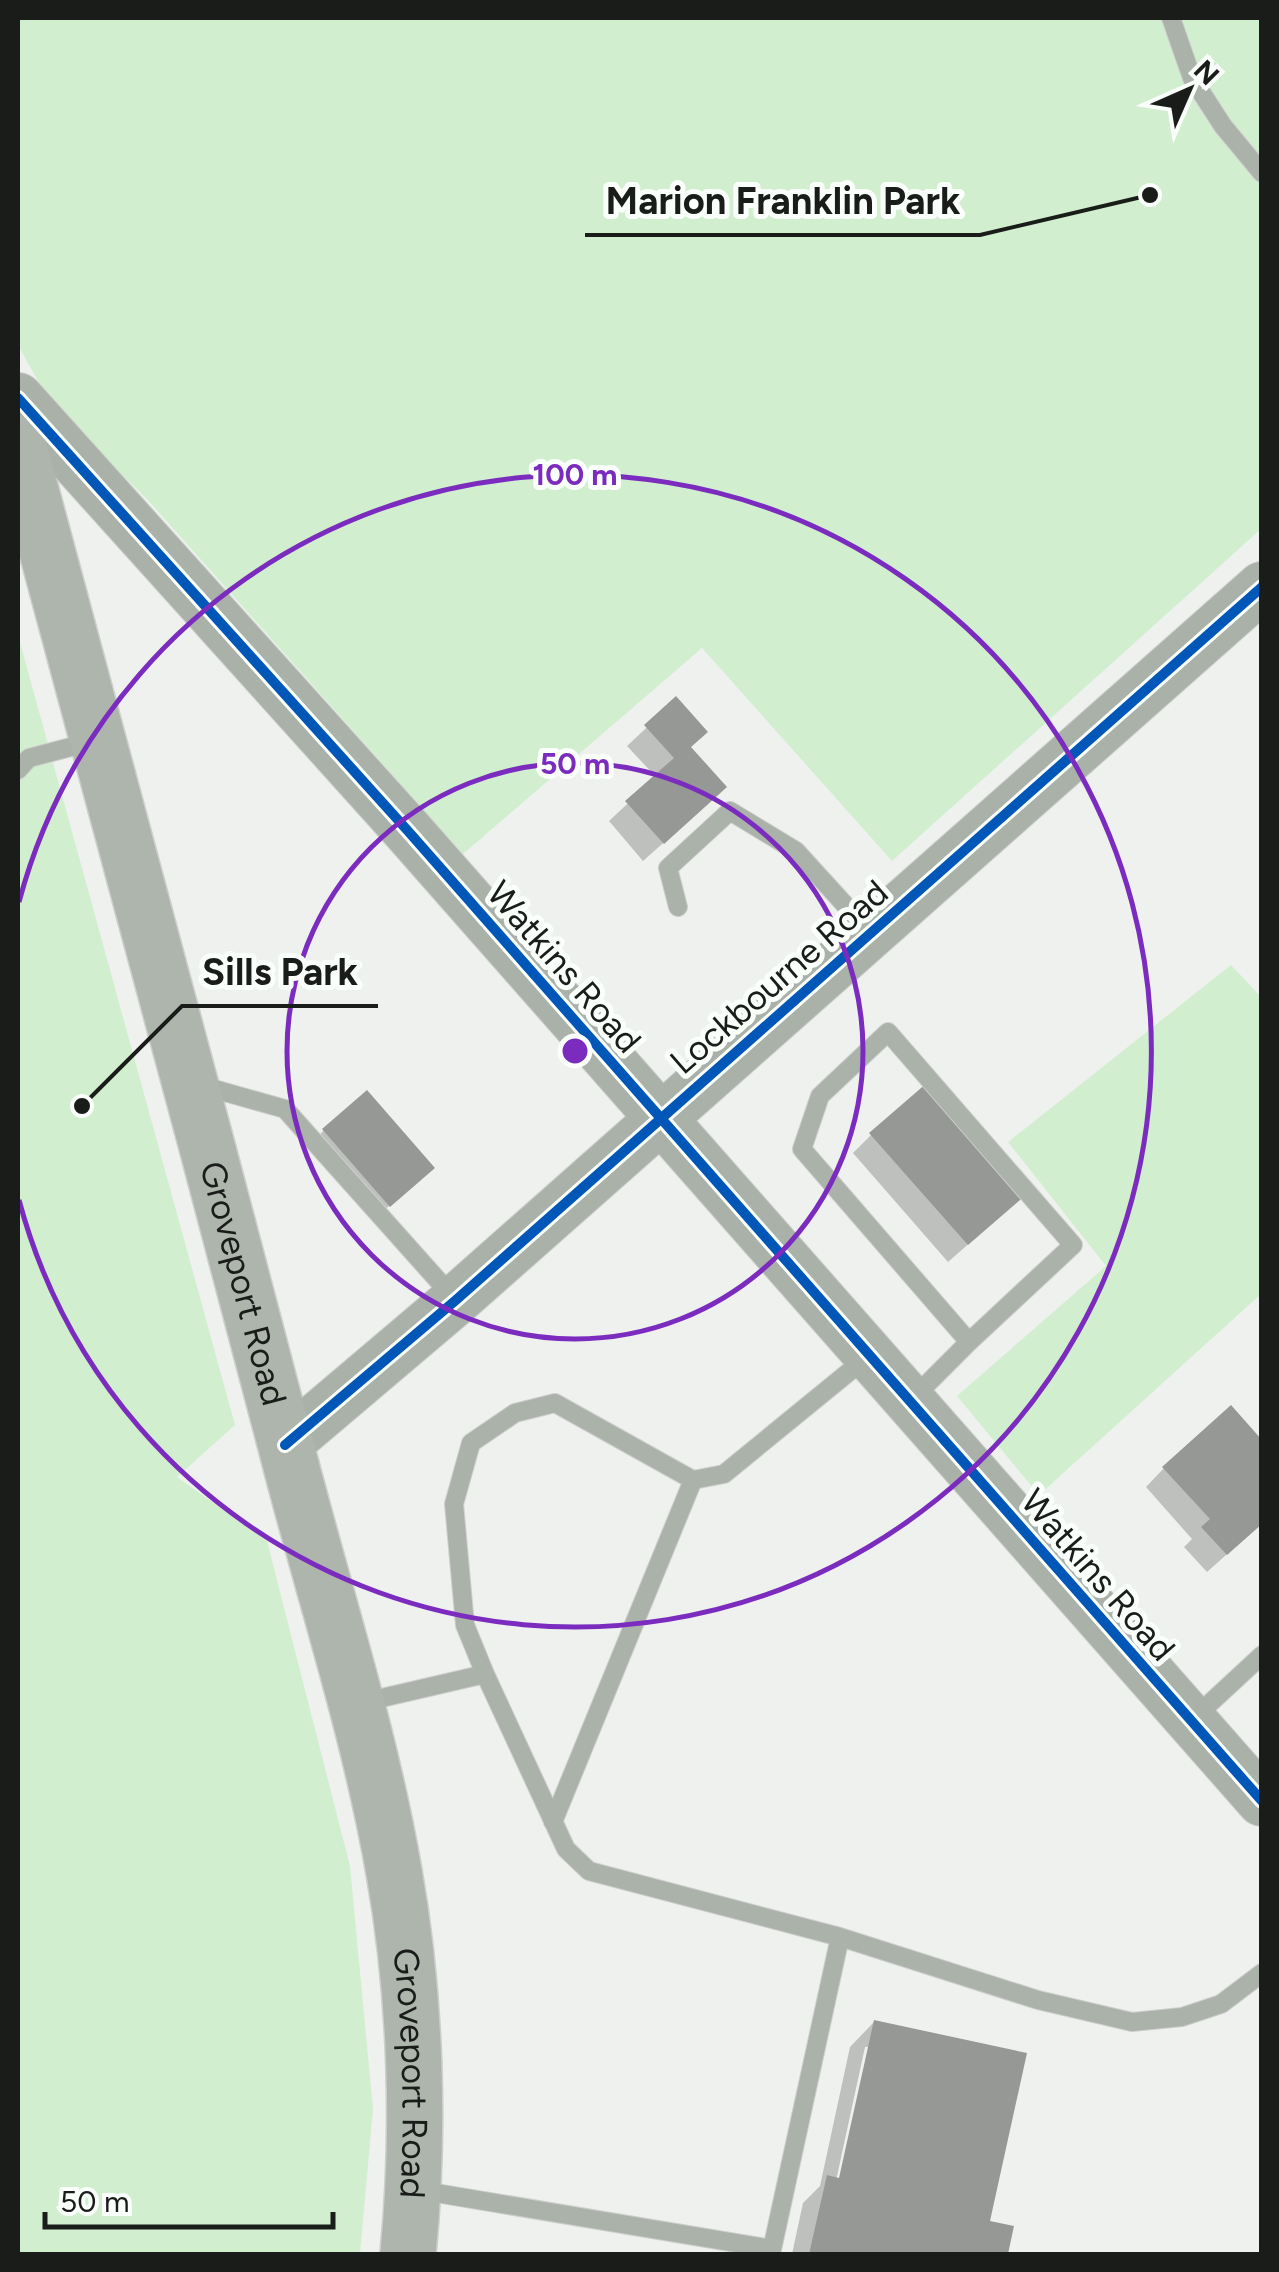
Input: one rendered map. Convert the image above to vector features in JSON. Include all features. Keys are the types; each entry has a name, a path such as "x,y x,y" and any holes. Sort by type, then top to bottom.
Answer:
{"main road":[{"name":"Groveport Road","path":"18,443 354,1704 395,1875 414,2079 414,2189 408,2254"}],"street":[{"name":"Watkins Road","path":"18,398 1262,1801"},
{"name":"Lockbourne Road","path":"285,1445 456,1300 1262,588"}],"lane":[{"path":"1171,18 1192,78 1223,126 1262,173"},
{"path":"18,770 29,758 97,740"},
{"path":"678,907 668,868 730,811 796,851 871,933"},
{"path":"909,1402 1073,1245 888,1032 820,1096 802,1150 970,1342"},
{"path":"190,1082 285,1109 456,1300"},
{"path":"868,1357 724,1474 693,1480 555,1403 515,1413 471,1443 454,1504 464,1625 566,1849 589,1872 840,1937 1038,2000 1132,2022 1182,2017 1221,2004 1262,1973"},
{"path":"553,1822 693,1480"},
{"path":"1191,1721 1262,1654"},
{"path":"354,1704 485,1674"},
{"path":"414,2189 772,2252 840,1937"}],"green space":[{"path":"18,18 1261,18 1261,529 892,861 702,648 463,854 146,498 54,410 18,345"},
{"path":"18,635 235,1425 177,1477 267,1541 350,1866 373,2109 360,2254 18,2254"},
{"path":"1231,965 1261,997 1261,1294 1039,1495 957,1396 1106,1266 1008,1142"}],"building":[{"path":"676,696 708,732 691,747 727,787 664,844 625,801 674,758 644,725"},
{"path":"928,1082 1027,1194 968,1245 869,1133"},
{"path":"367,1090 435,1168 390,1207 322,1129"},
{"path":"1231,1405 1262,1440 1262,1524 1227,1555 1201,1527 1210,1519 1162,1467"},
{"path":"874,2020 1027,2053 990,2221 1014,2226 1008,2254 809,2254 827,2175 839,2178"}],"cycle path":[{"path":"18,398 408,831 1262,1801"},
{"path":"285,1445 456,1300 1262,587"}],"place":[{"name":"Marion Franklin Park","path":"1150,195"},
{"name":"Sills Park","path":"82,1106"}]}
